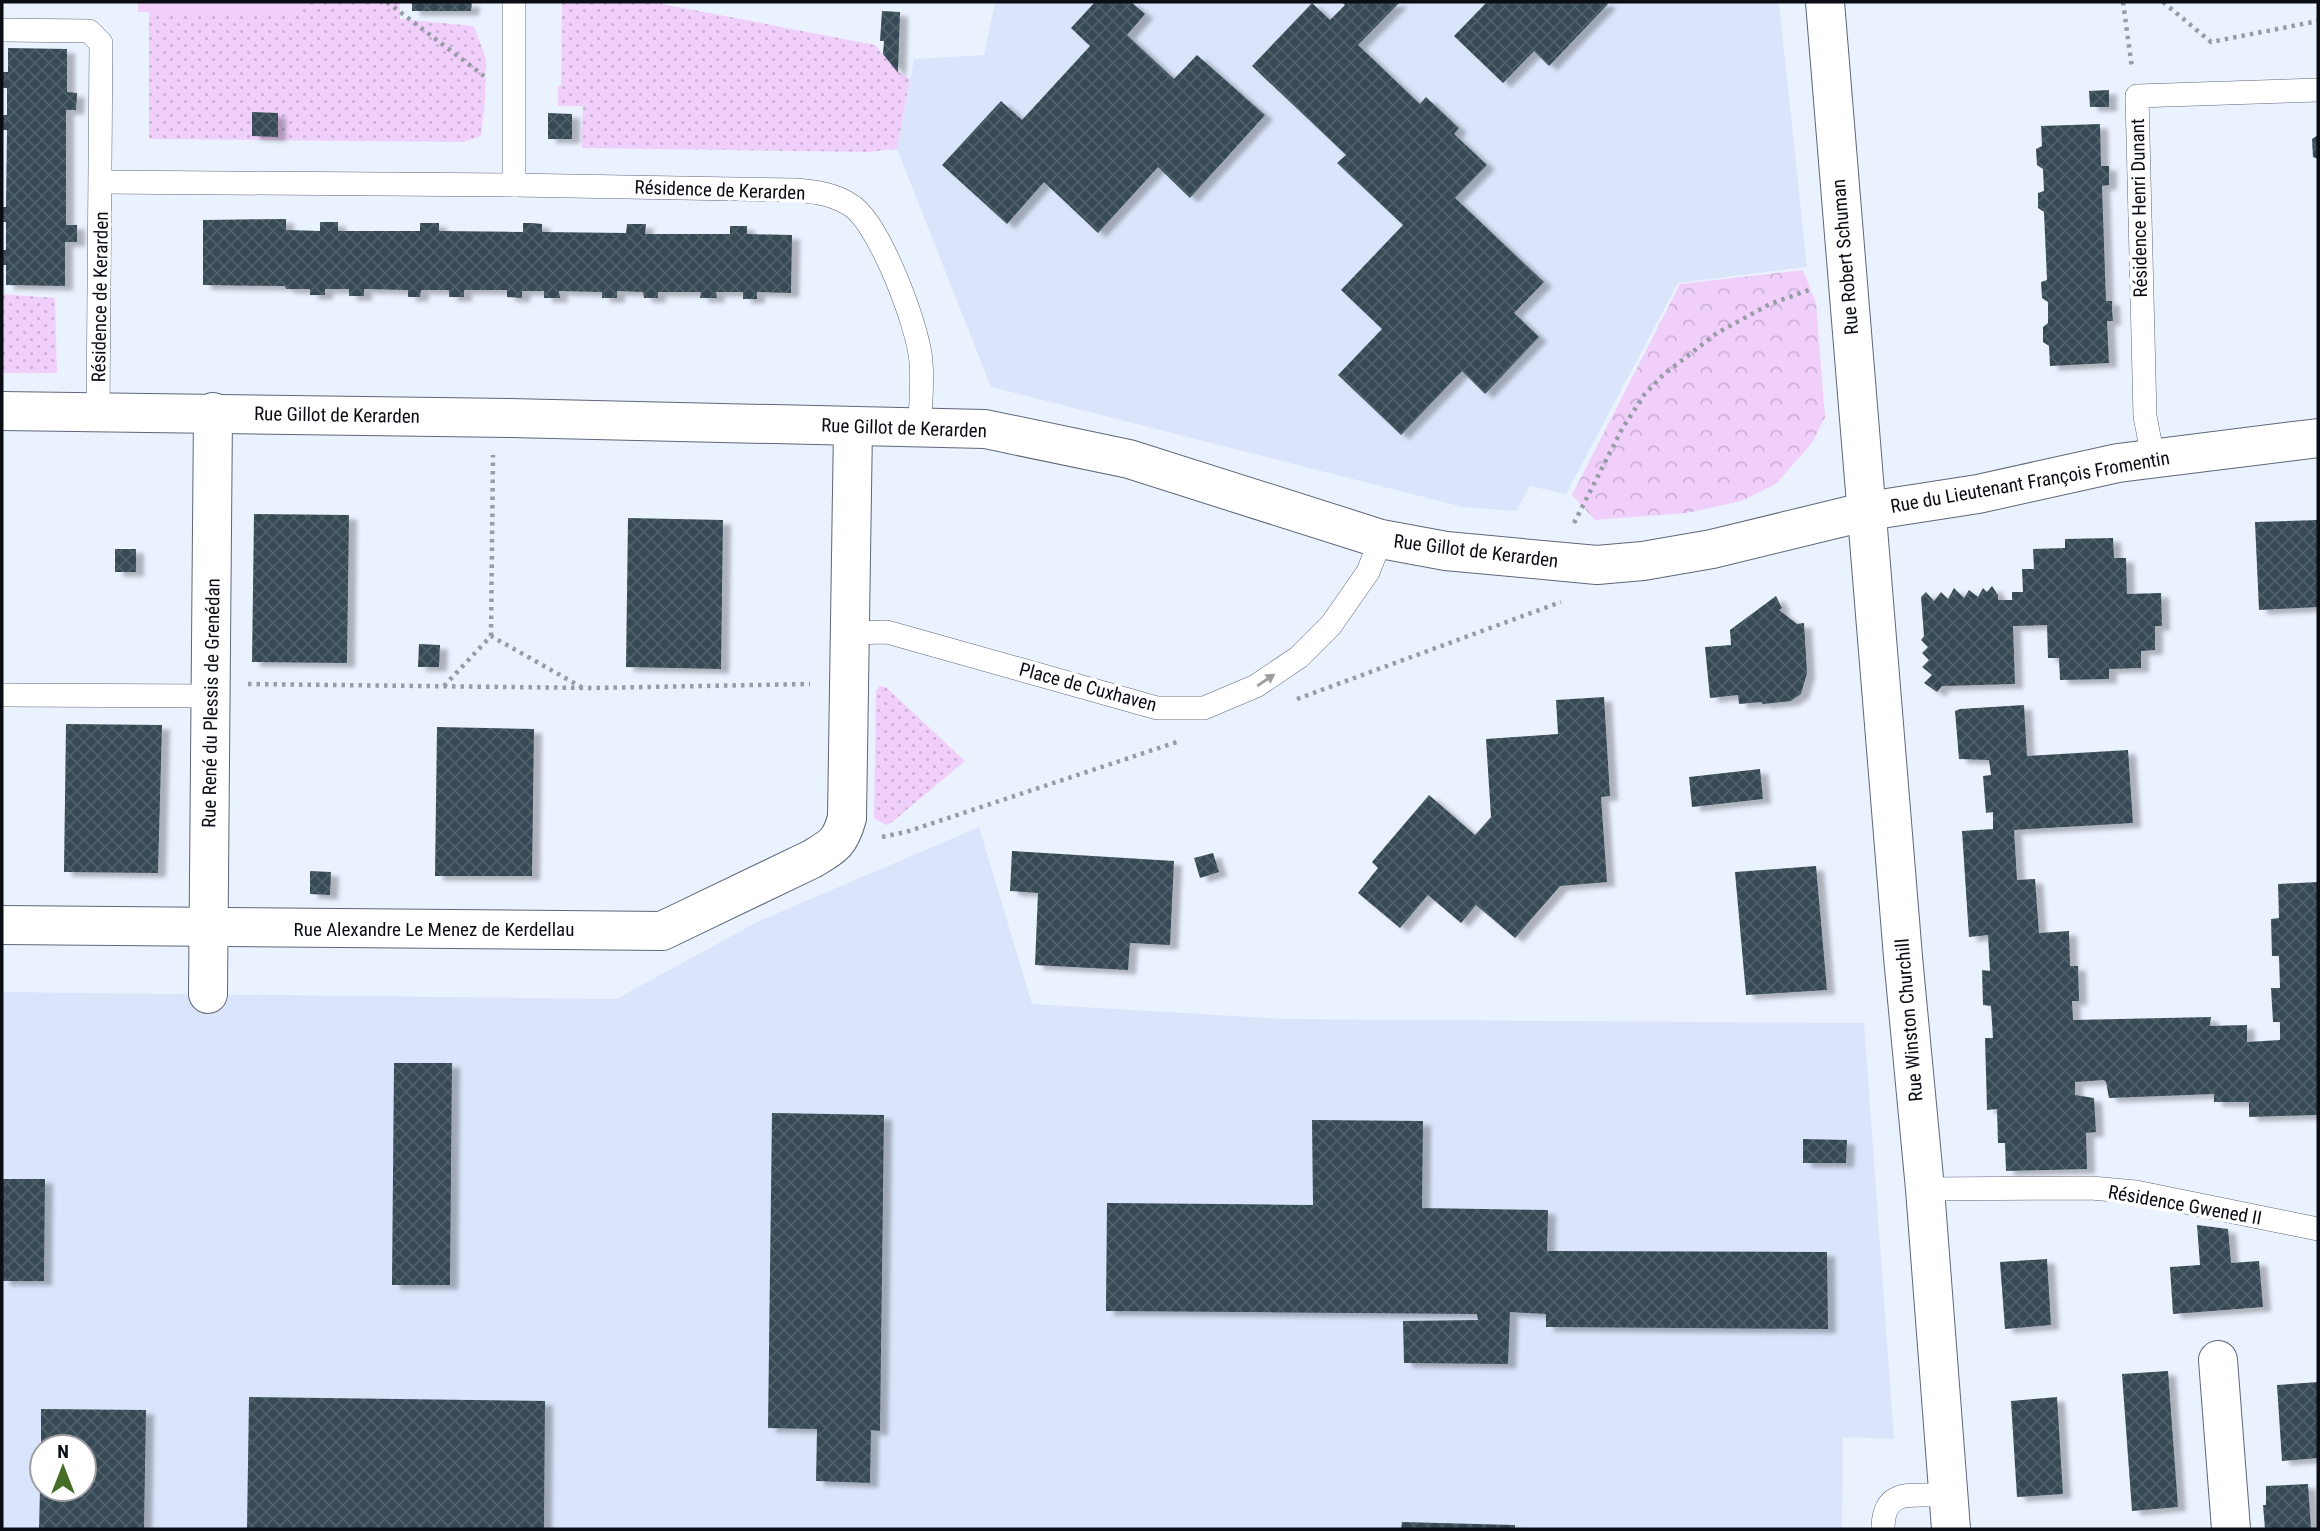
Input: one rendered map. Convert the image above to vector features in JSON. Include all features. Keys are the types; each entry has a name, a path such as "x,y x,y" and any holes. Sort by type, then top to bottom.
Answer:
{"street":[{"name":"Rue Robert Schuman","path":"1825,2 1846,276 1868,511"},
{"name":"Rue Gillot de Kerarden","path":"2,411 213,412 985,429 1129,459 1381,539 1447,551 1554,563 1597,565 1643,561 1746,541 1868,511"},
{"name":"Rue René du Plessis de Grenédan","path":"208,994 213,412"},
{"path":"848,675 853,426"},
{"name":"Rue du Lieutenant François Fromentin","path":"1868,511 1978,494 2118,463 2318,438"},
{"name":"Rue Winston Churchill","path":"1868,511 1903,957 1925,1189 1949,1512"},
{"name":"Rue Alexandre Le Menez de Kerdellau","path":"2,925 662,931 812,859 842,836 847,818 848,675"},
{"path":"2218,1360 2231,1529"}],"lane":[{"path":"514,2 514,185"},
{"name":"Résidence de Kerarden","path":"2,30 89,31 101,43 98,412"},
{"name":"Résidence Henri Dunant","path":"2153,458 2145,425 2137,96 2318,90"},
{"name":"Résidence de Kerarden","path":"101,182 514,185 796,190 828,194 854,207 869,223 899,286 916,335 921,362 920,428"},
{"name":"Place de Cuxhaven","path":"849,633 887,632 1157,708 1204,708 1256,686 1299,657 1331,625 1368,572 1381,539"},
{"path":"2,695 211,690"},
{"name":"Résidence Gwened II","path":"1925,1189 2091,1188 2136,1192 2318,1229"},
{"path":"1883,1529 1887,1504 1897,1497 1949,1512"}],"path":[{"path":"387,2 514,99"},
{"path":"2123,2 2137,96"},
{"path":"2163,2 2211,42 2318,21"},
{"path":"1554,563 1622,429 1644,395 1663,375 1728,327 1770,304 1846,276"},
{"path":"444,686 492,636 494,418"},
{"path":"492,636 584,688"},
{"path":"211,690 444,686 584,688 827,683 848,675"}],"shaded area":[{"path":"995,2 1779,2 1807,267 1678,283 1566,494 1530,486 1516,511 1463,507 991,387 897,149 914,59 984,55"},
{"path":"979,827 1032,1004 1285,1019 1864,1023 1894,1439 1843,1437 1842,1529 2,1529 2,992 616,999 759,921"}],"green space":[{"path":"138,2 303,2 303,12 138,12"},
{"path":"303,2 400,2 400,19 474,26 486,59 481,136 464,142 149,139 149,12 302,12"},
{"path":"562,2 652,2 875,45 897,71 910,79 897,149 868,152 582,148 583,106 558,106 558,86 561,85"},
{"path":"1803,270 1816,303 1825,417 1812,443 1776,484 1741,501 1687,513 1595,520 1572,495 1680,284"},
{"path":"2,294 55,298 57,373 2,373"},
{"path":"879,686 886,687 965,761 886,825 874,818 876,692"}],"building":[{"path":"412,2 472,2 471,11 412,11"},
{"path":"1095,2 1131,2 1145,14 1127,35 1174,79 1197,55 1265,115 1190,198 1158,167 1098,233 1044,182 1007,224 942,165 1001,101 1022,120 1090,46 1071,28"},
{"path":"1342,2 1400,2 1358,45 1420,104 1426,97 1459,128 1454,134 1487,165 1455,198 1544,282 1514,313 1539,337 1485,394 1462,371 1401,435 1338,375 1382,329 1341,290 1403,225 1337,163 1346,155 1252,66 1312,3 1330,20 1345,5"},
{"path":"1487,2 1608,4 1549,66 1534,51 1503,83 1454,36"},
{"path":"882,11 900,12 898,73 883,54 884,41 880,41"},
{"path":"8,48 67,49 67,92 77,93 76,110 66,110 66,225 77,225 77,242 65,242 65,286 6,285 6,265 2,265 2,250 6,250 6,222 2,222 2,207 6,207 7,130 2,130 2,115 7,115 7,88 2,88 2,72 8,72"},
{"path":"2109,90 2109,107 2090,107 2089,91"},
{"path":"252,112 278,113 278,137 252,136"},
{"path":"548,113 572,114 572,139 548,139"},
{"path":"2100,124 2101,166 2109,166 2109,185 2102,186 2106,301 2112,301 2113,321 2107,321 2109,363 2050,366 2049,346 2043,342 2043,327 2048,323 2048,302 2042,298 2041,282 2047,280 2044,212 2038,208 2038,193 2044,191 2043,169 2037,165 2036,149 2042,146 2041,126"},
{"path":"2318,135 2318,159 2313,157 2312,139"},
{"path":"286,219 286,230 320,231 320,222 338,222 338,231 420,231 420,223 439,223 439,231 523,232 523,223 532,223 542,224 542,232 626,233 627,224 646,224 645,234 730,234 730,226 747,226 747,234 792,235 791,293 757,292 757,299 743,299 743,292 716,292 717,298 700,298 701,292 658,292 658,298 644,298 643,292 617,291 617,298 602,298 602,292 559,291 560,298 544,298 544,291 522,291 522,298 507,297 507,290 464,290 464,297 449,297 449,290 421,290 420,297 408,297 408,290 364,289 364,296 349,296 349,289 325,289 325,295 310,295 310,289 286,289 285,286 203,285 203,220"},
{"path":"254,514 349,515 347,663 252,662"},
{"path":"628,518 723,520 721,669 626,667"},
{"path":"2318,520 2318,607 2259,610 2255,522"},
{"path":"2113,538 2114,558 2126,558 2127,594 2161,593 2162,626 2155,626 2155,650 2141,651 2141,668 2109,669 2109,679 2060,680 2059,658 2048,658 2047,625 2013,626 2015,684 1942,686 1937,692 1924,683 1932,675 1922,667 1929,660 1922,653 1928,647 1921,640 1924,636 1921,597 1926,592 1934,601 1941,592 1948,599 1954,588 1964,598 1969,590 1978,597 1983,588 1987,592 1992,586 1998,600 2012,600 2012,592 2023,592 2022,569 2034,569 2033,549 2065,548 2065,539"},
{"path":"115,549 136,549 136,572 115,572"},
{"path":"1776,596 1782,608 1779,610 1797,624 1804,623 1807,673 1801,694 1791,701 1763,704 1739,704 1738,695 1710,698 1705,647 1731,645 1730,630"},
{"path":"419,644 440,645 439,667 418,667"},
{"path":"1604,697 1610,796 1601,797 1607,882 1560,886 1515,938 1476,905 1461,923 1428,895 1400,928 1358,893 1378,868 1372,862 1429,795 1475,835 1491,817 1486,739 1558,734 1556,700"},
{"path":"2024,705 2027,756 2128,750 2133,823 2014,830 2017,880 2035,879 2039,933 2069,931 2070,966 2078,966 2079,1001 2072,1001 2073,1020 2211,1017 2210,1026 2247,1025 2247,1042 2280,1040 2280,1022 2273,1022 2271,988 2280,988 2279,956 2272,956 2271,919 2279,918 2278,884 2318,882 2317,1115 2249,1117 2249,1102 2214,1102 2214,1094 2109,1098 2104,1080 2075,1082 2075,1095 2094,1098 2096,1132 2086,1133 2087,1169 2006,1171 2005,1143 1998,1143 1997,1109 1987,1110 1985,1038 1993,1038 1991,1006 1983,1005 1982,970 1990,971 1988,935 1969,937 1962,831 1993,829 1993,812 1986,813 1983,776 1991,775 1989,760 1959,759 1955,711"},
{"path":"66,724 162,725 158,873 64,872"},
{"path":"437,727 534,729 532,876 435,876"},
{"path":"1760,769 1763,799 1692,807 1689,777"},
{"path":"1012,851 1174,861 1170,945 1130,943 1128,970 1035,965 1038,893 1010,891"},
{"path":"1213,853 1219,872 1200,878 1194,858"},
{"path":"1816,866 1827,990 1746,995 1735,872"},
{"path":"310,871 331,872 330,895 310,894"},
{"path":"394,1063 452,1063 450,1285 392,1285"},
{"path":"772,1113 884,1115 880,1431 871,1430 870,1483 816,1481 817,1429 768,1428"},
{"path":"1312,1120 1423,1121 1422,1208 1548,1210 1547,1251 1827,1252 1828,1329 1546,1327 1546,1314 1510,1312 1508,1364 1404,1363 1403,1321 1478,1320 1477,1314 1106,1311 1107,1203 1313,1205"},
{"path":"1803,1139 1847,1140 1846,1163 1803,1163"},
{"path":"2,1179 45,1179 44,1281 2,1281"},
{"path":"2197,1225 2228,1229 2231,1263 2259,1261 2263,1307 2173,1314 2170,1267 2200,1265"},
{"path":"2047,1259 2051,1325 2005,1329 2000,1262"},
{"path":"2168,1371 2178,1507 2132,1511 2122,1374"},
{"path":"2318,1382 2318,1458 2282,1461 2277,1385"},
{"path":"249,1397 545,1401 544,1529 247,1529"},
{"path":"2057,1397 2063,1494 2017,1497 2011,1401"},
{"path":"41,1409 146,1410 144,1529 39,1529 40,1503 98,1503 98,1433 41,1433"},
{"path":"2308,1484 2311,1529 2265,1529 2263,1505 2266,1505 2266,1486"},
{"path":"1402,1522 1515,1525 1515,1529 1401,1529"}]}
